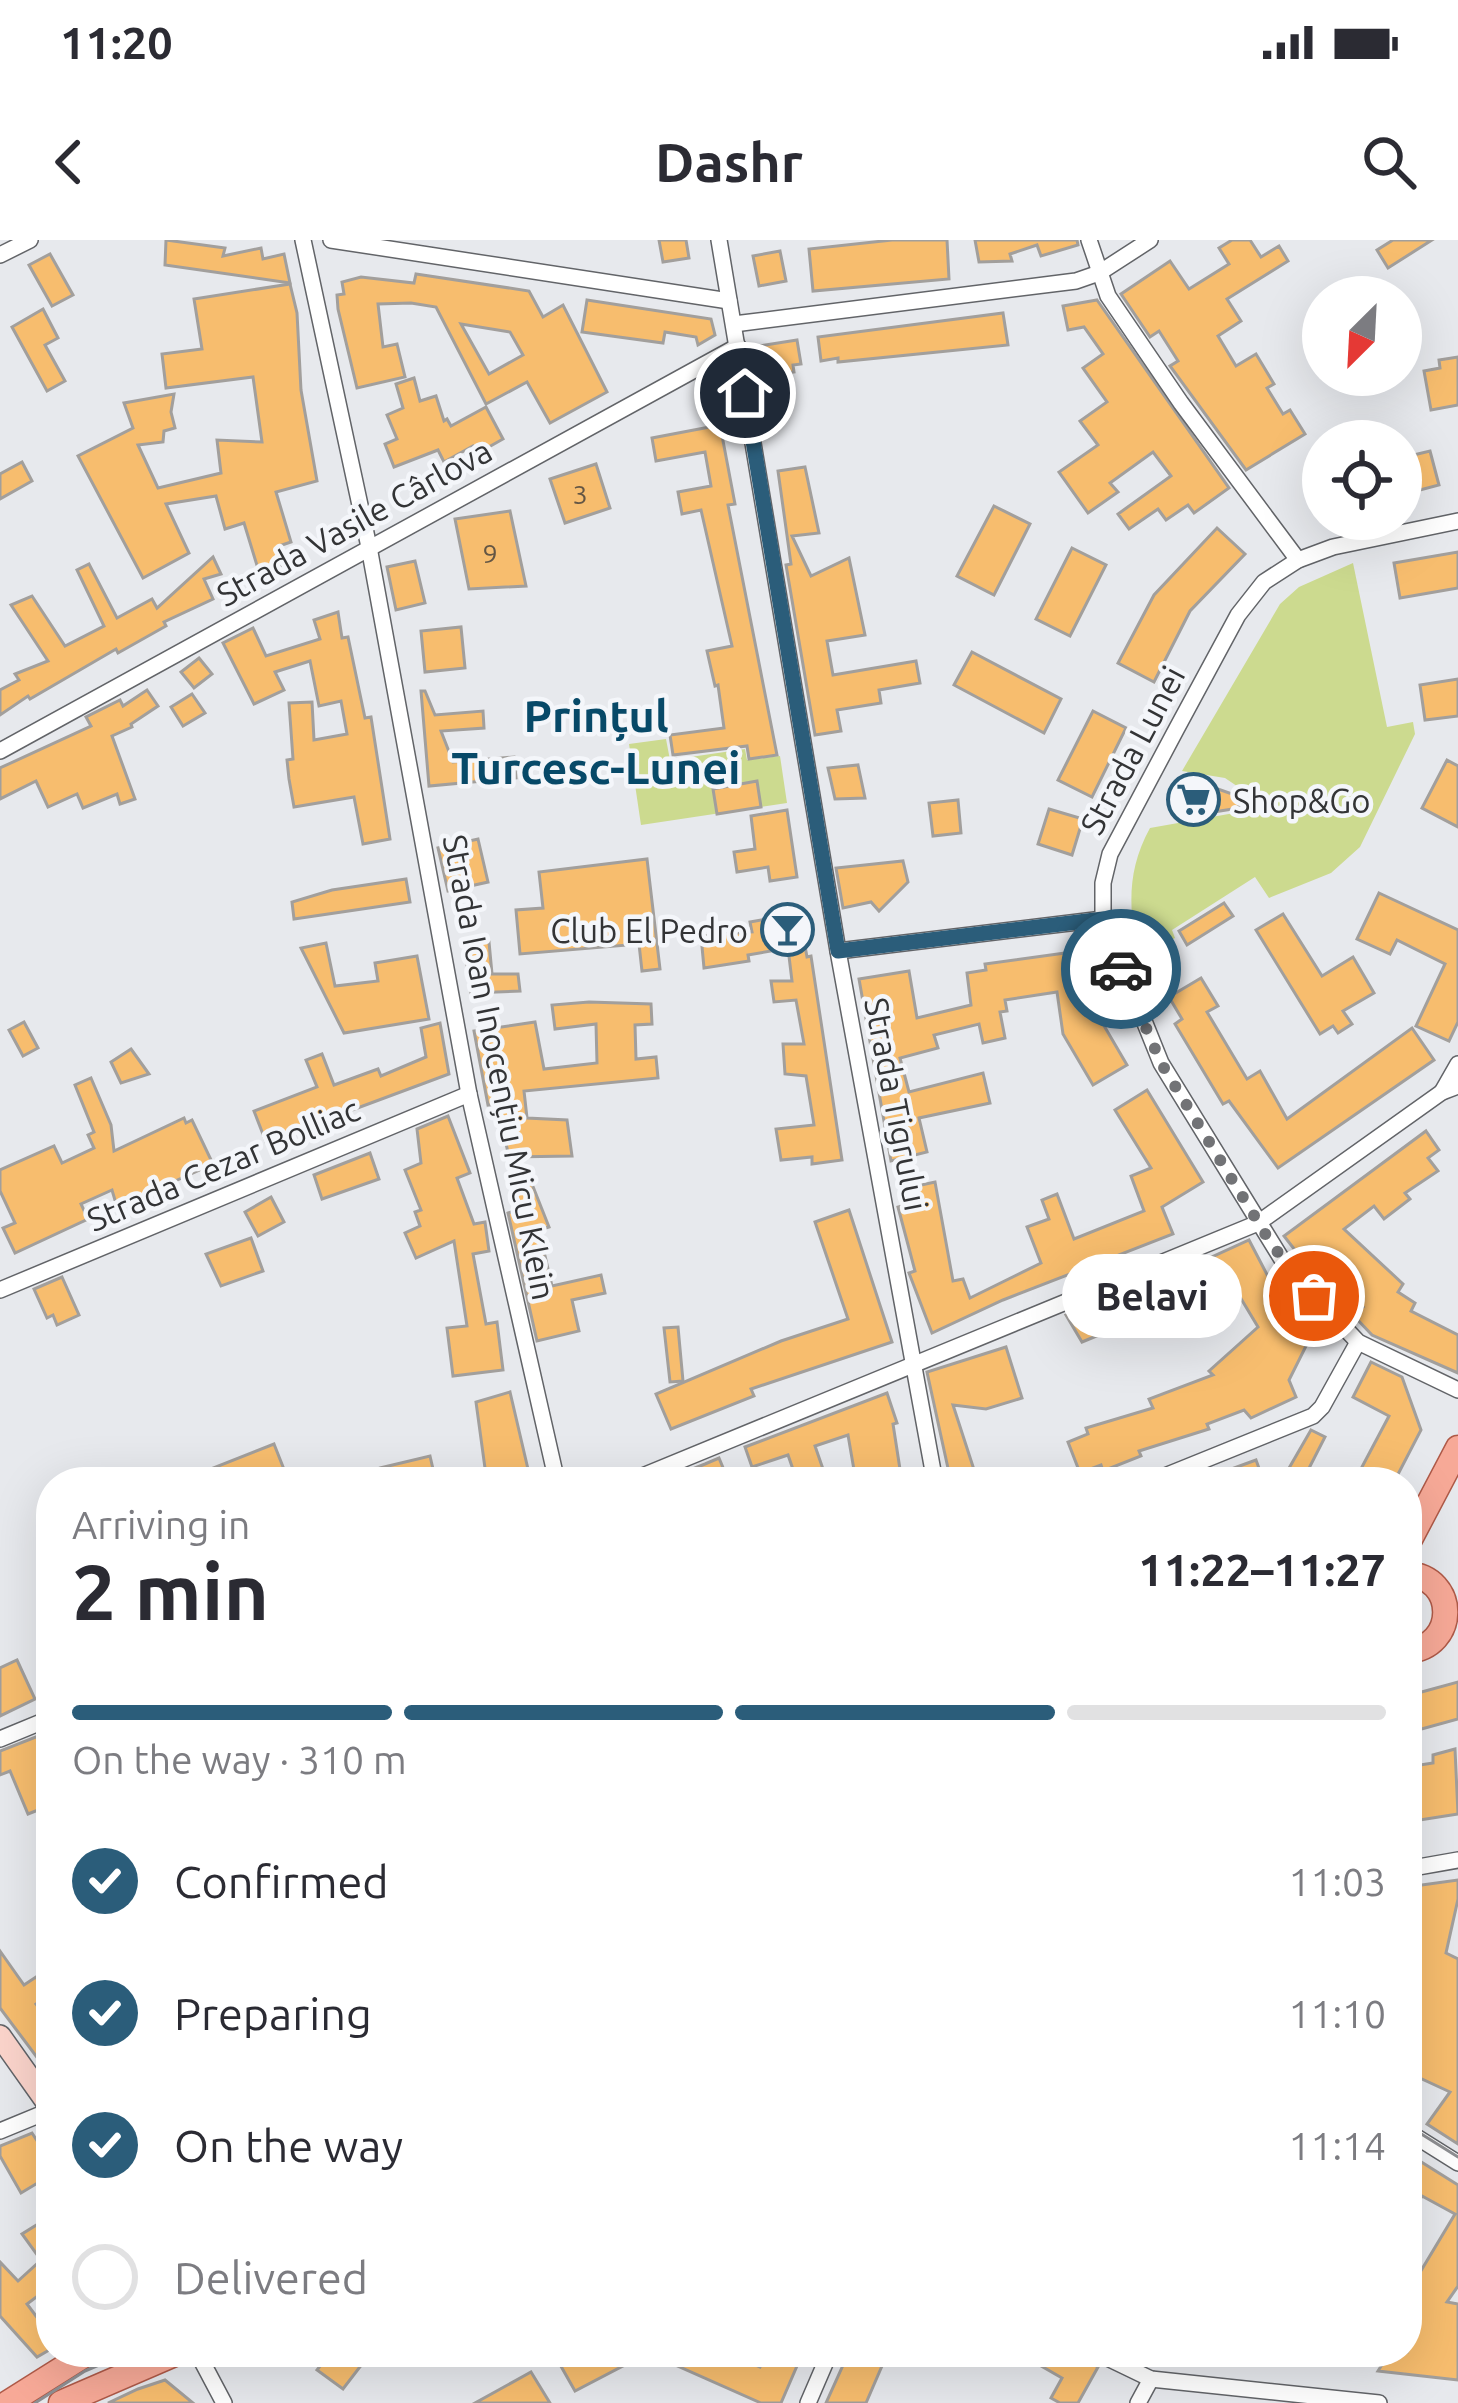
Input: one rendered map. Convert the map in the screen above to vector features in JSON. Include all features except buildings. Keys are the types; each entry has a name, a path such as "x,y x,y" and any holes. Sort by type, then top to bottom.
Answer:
{"main road":[{"path":"1422,1517 1458,1448"},
{"path":"1422,1549 1445,1590 1450,1632 1422,1649"},
{"path":"8,2403 65,2367"},
{"path":"61,2403 144,2367"}],"street":[{"path":"0,255 30,240"},
{"name":"Strada Ioan Inocențiu Micu Klein","path":"302,240 369,547 469,1094 554,1467"},
{"path":"331,240 729,301"},
{"name":"Strada Tigrului","path":"719,240 838,951 932,1467"},
{"path":"1089,240 1108,296 1181,404 1298,560"},
{"path":"734,324 1052,285 1099,273 1150,240"},
{"name":"Strada Vasile Cârlova","path":"0,751 738,346"},
{"name":"Strada Lunei","path":"1458,520 1363,538 1298,560 1264,582 1187,709 1110,854 1103,883 1103,919 1161,1063 1286,1266 1358,1342 1458,1390"},
{"path":"838,951 1103,919"},
{"path":"664,1467 1258,1223 1450,1089 1458,1064"},
{"name":"Strada Cezar Bolliac","path":"0,1290 469,1094"},
{"path":"1187,1467 1313,1416 1358,1342"},
{"path":"0,1739 36,1724"},
{"path":"1422,1866 1458,1860"},
{"path":"0,2036 36,2088"},
{"path":"0,2131 36,2115"},
{"path":"1422,2140 1458,2163"},
{"path":"205,2367 224,2403"},
{"path":"808,2403 824,2367"},
{"path":"1126,2367 1150,2379 1378,2403"},
{"path":"1138,2403 1150,2379"}],"green space":[{"path":"1353,563 1387,727 1413,722 1415,734 1360,847 1331,873 1269,898 1255,877 1172,930 1175,938 1138,958 1132,891 1137,860 1150,828 1268,807 1225,778 1182,771 1280,604 1299,587"},
{"path":"666,739 670,760 745,749 747,760 780,756 787,803 641,825 629,744"}],"tram line":[{"path":"1422,2134 1458,2157"},
{"path":"35,2403 94,2367"}],"way so far":[{"path":"1121,969 1161,1063 1272,1245 1314,1296"}],"place":[{"name":"Shop&Go","path":"1194,800"},
{"name":"Club El Pedro","path":"787,930"},
{"name":"Belavi","path":"1314,1296"}],"district":[{"name":"Prințul Turcesc-Lunei","path":"596,741"}],"route":[{"path":"745,393 838,951 1103,919 1121,969"}]}
